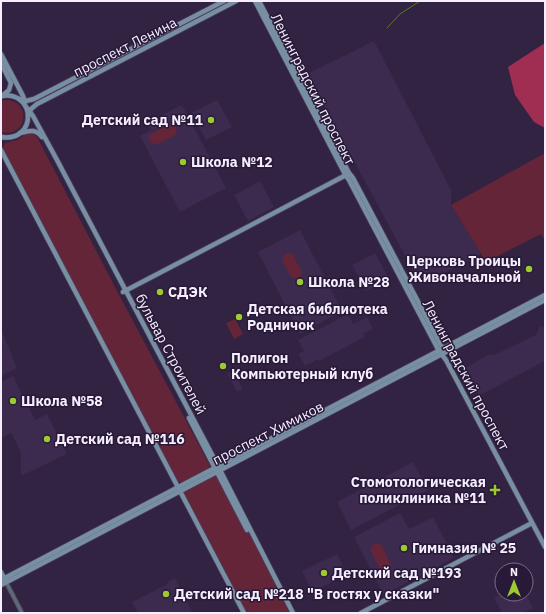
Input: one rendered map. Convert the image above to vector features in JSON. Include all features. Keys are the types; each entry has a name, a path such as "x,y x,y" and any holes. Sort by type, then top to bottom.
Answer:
{"main road":[{"name":"проспект Ленина","path":"25,101 29,101 41,95 224,1"},
{"name":"проспект Ленина","path":"27,110 236,1"},
{"name":"Ленинградский проспект","path":"255,1 347,175"},
{"name":"Ленинградский проспект","path":"259,1 349,180 545,547"},
{"name":"бульвар Строителей","path":"1,54 25,101 27,110 53,154 292,613"},
{"path":"1,63 11,83 9,90 2,96"},
{"path":"2,96 13,96 25,101"},
{"path":"1,137 13,137 20,133 26,125 27,110 19,99"},
{"name":"бульвар Строителей","path":"20,133 34,131 41,135 124,291"},
{"path":"1,150 244,613"},
{"path":"124,291 347,175"},
{"name":"проспект Химиков","path":"442,352 545,295"},
{"name":"проспект Химиков","path":"1,585 4,580 70,550 217,469 545,300"},
{"path":"361,613 532,523"},
{"path":"1,572 4,580"}],"street":[{"path":"4,580 22,613"}],"shaded area":[{"path":"374,41 451,190 451,205 481,254 421,285 307,74"},
{"path":"545,43 545,128 534,122 515,95 508,67"},
{"path":"5,100 14,102 20,106 23,112 21,125 17,130 10,133 1,132 1,101"},
{"name":"Детский сад №11","path":"217,100 232,127 206,140 191,113"},
{"name":"Школа №12","path":"182,105 226,188 180,212 140,136 151,130 147,122"},
{"path":"168,124 175,125 177,130 175,135 158,144 150,142 149,135"},
{"path":"28,133 33,133 37,137 210,466 207,470 183,482 176,481 3,151 5,143 17,140"},
{"path":"545,153 545,240 541,234 486,262 451,205"},
{"path":"260,181 274,207 248,221 234,195"},
{"name":"Школа №28","path":"300,230 342,311 300,334 258,252"},
{"path":"287,253 292,253 302,272 298,279 291,277 284,264 283,258"},
{"path":"375,253 390,280 366,291 352,265"},
{"path":"348,314 353,324 367,317 373,329 363,334 365,337 319,361 318,359 305,366 298,354 304,351 298,340"},
{"path":"235,319 243,334 234,339 226,323"},
{"path":"540,326 545,328 545,361 479,396 465,368 488,355 496,354 536,335"},
{"path":"1,329 17,368 1,376"},
{"path":"239,367 244,377 238,380 243,389 237,392 227,374"},
{"path":"13,376 35,420 47,414 67,454 21,476 21,452 11,433 1,438 1,382"},
{"path":"413,462 428,490 351,530 337,502"},
{"path":"217,472 291,613 244,613 180,491"},
{"name":"Гимназия № 25","path":"400,513 409,529 433,517 454,558 384,595 354,537"},
{"path":"374,544 380,544 382,546 391,565 387,569 380,569 371,551 371,547"},
{"name":"Детский сад №193","path":"337,554 347,575 312,592 302,571"},
{"name":"Детский сад №218 \"В гостях у сказки\"","path":"175,578 193,613 138,613 132,602 166,585 169,581"},
{"path":"496,602 530,602 533,608 523,613 502,613"}],"waterway":[{"path":"387,28 400,14 420,1"}],"place":[{"name":"Детский сад №11","path":"211,120"},
{"name":"Школа №12","path":"183,162"},
{"name":"Церковь Троицы Живоначальной","path":"529,269"},
{"name":"Школа №28","path":"300,282"},
{"name":"СДЭК","path":"160,292"},
{"name":"Детская библиотека Родничок","path":"239,317"},
{"name":"Полигон Компьютерный клуб","path":"223,366"},
{"name":"Школа №58","path":"13,401"},
{"name":"Детский сад №116","path":"47,439"},
{"name":"Стомотологическая поликлиника №11","path":"495,490"},
{"name":"Гимназия № 25","path":"404,548"},
{"name":"Детский сад №193","path":"324,573"},
{"name":"Детский сад №218 \"В гостях у сказки\"","path":"166,594"}]}
